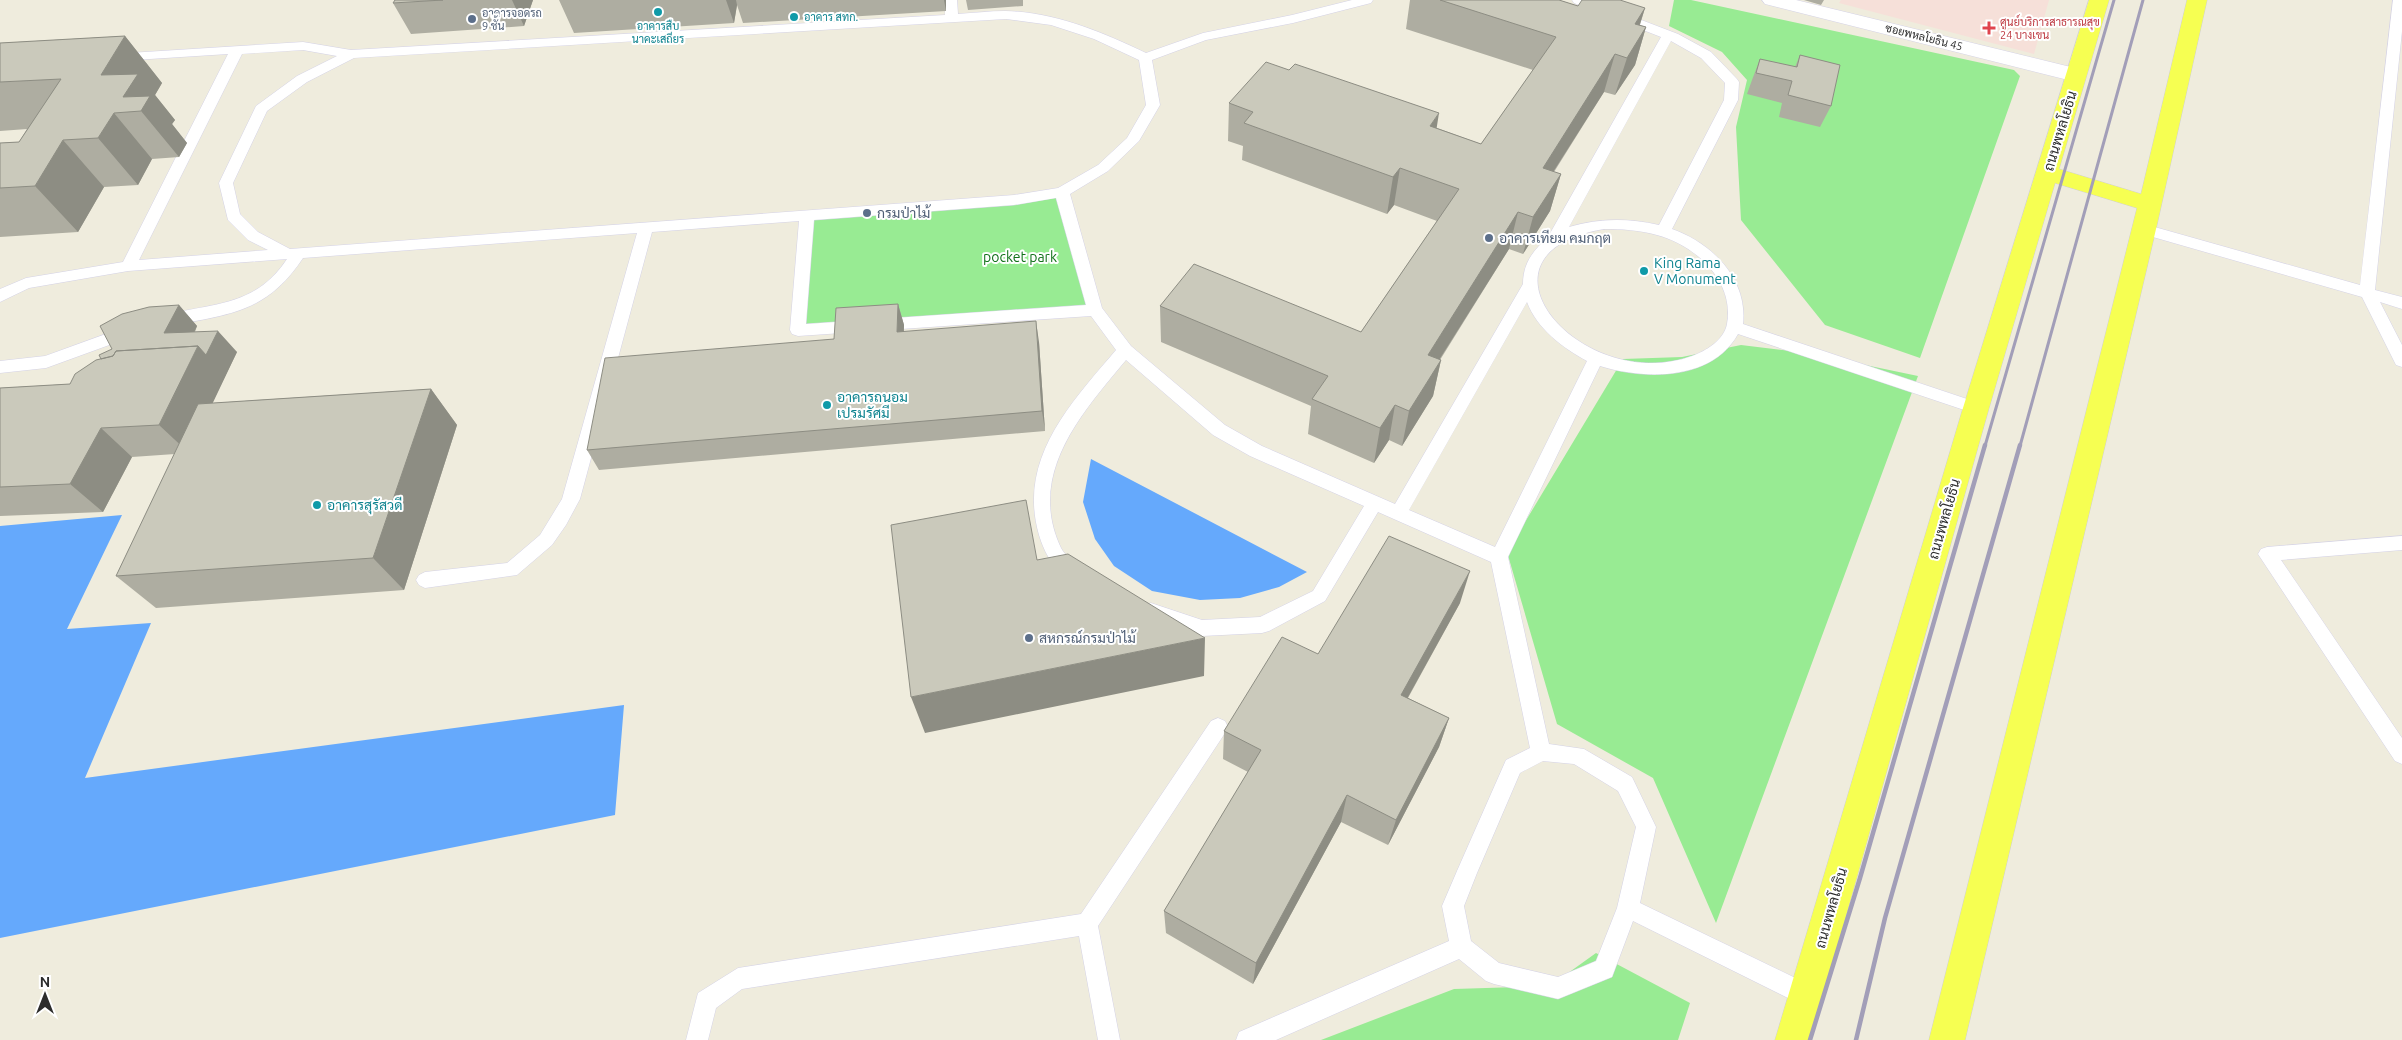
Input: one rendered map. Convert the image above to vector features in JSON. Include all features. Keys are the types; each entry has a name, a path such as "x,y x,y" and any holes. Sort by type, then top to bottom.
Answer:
{"main road":[{"name":"ถนนพหลโยธิน","path":"1793,1040 1976,408 2099,0"},
{"path":"1947,1040 2197,0"},
{"path":"2047,173 2146,216"}],"street":[{"name":"ซอยพหลโยธิน 45","path":"1772,0 2076,75"}],"lane":[{"path":"951,0 952,18"},
{"path":"109,58 303,46 351,54 1006,16 1053,21 1113,41 1145,58 1203,37 1293,20 1368,0"},
{"path":"1578,0 1668,35 1706,54 1732,82 1731,100 1663,231"},
{"path":"2399,0 2367,291 2402,361"},
{"path":"1554,240 1668,35"},
{"path":"128,266 237,50"},
{"path":"293,254 253,236 233,216 226,183 261,109 302,79 351,54"},
{"path":"0,296 26,283 128,266 1014,200 1062,192 1103,168 1132,141 1153,105 1145,58"},
{"path":"2387,109 2402,113"},
{"path":"1062,192 1095,310 1125,350 1219,430 1256,451 1374,504 1399,512 1499,556"},
{"path":"808,215 798,330 1095,310"},
{"path":"2146,216 2402,303"},
{"path":"1604,224 1634,224 1663,231 1687,241 1701,250 1724,272 1734,290 1738,309 1735,327 1726,342 1712,354 1693,363 1670,368 1646,369 1621,366 1596,358 1574,347 1555,333 1542,318 1533,301 1530,284 1532,267 1541,252 1554,240 1576,229 1604,224"},
{"path":"425,580 511,570 546,540 560,520 571,499 646,227"},
{"path":"0,367 46,362 146,326 229,308 256,298 276,284 293,254"},
{"path":"1399,512 1530,284"},
{"path":"1735,327 1976,408"},
{"path":"1085,579 1056,559 1041,512 1044,471 1055,443 1071,416 1125,350"},
{"path":"1541,752 1499,556 1596,358"},
{"path":"1132,604 1202,628 1262,625 1319,596 1374,504"},
{"path":"2402,543 2267,554 2402,755"},
{"path":"1109,1040 1087,924 1218,727"},
{"path":"1541,752 1577,755 1625,784 1646,828 1628,908 1604,969 1558,988 1494,973 1461,947 1454,906 1467,871 1513,767 1541,752"},
{"path":"1628,908 1730,956 1806,995"},
{"path":"697,1040 706,1001 738,979 1087,924"},
{"path":"1247,1040 1288,1024 1461,947"}],"shaded area":[{"name":"ศูนย์บริการสาธารณสุข 24 บางเขน","path":"1841,0 2049,0 2034,54 1839,3"}],"green space":[{"path":"1674,0 1691,0 2014,70 2020,76 1920,358 1825,325 1741,220 1736,127 1747,80 1722,52 1669,26"},
{"name":"pocket park","path":"1062,192 1095,310 798,330 807,215"},
{"path":"1741,345 1808,353 1918,376 1716,923 1653,778 1557,724 1507,552 1623,359 1682,357"},
{"path":"1596,953 1690,1003 1678,1040 1321,1040 1454,989 1550,986"}],"water":[{"path":"1091,459 1307,572 1279,587 1240,598 1200,600 1152,591 1114,566 1095,539 1083,502"},
{"path":"122,515 67,629 151,623 85,778 624,705 615,815 0,938 0,526"}],"building":[{"path":"395,0 443,0 393,3"},
{"path":"1440,0 1559,0 1578,6 1582,0 1620,0 1645,8 1635,24 1646,27 1627,58 1615,54 1543,168 1561,174 1533,217 1518,212 1428,355 1441,360 1409,411 1395,405 1380,428 1312,399 1328,376 1160,306 1194,264 1361,332 1459,189 1400,168 1393,177 1244,123 1253,112 1229,103 1266,62 1289,70 1295,64 1439,113 1430,126 1481,144 1556,37"},
{"path":"125,36 101,75 138,74 123,97 150,96 141,111 114,113 98,138 63,140 35,186 0,188 0,143 19,142 61,79 0,82 0,43"},
{"path":"1800,55 1840,65 1831,106 1788,95 1792,81 1756,73 1760,59 1797,67"},
{"name":"อาคารถนอม เปรมรัศมี","path":"898,304 897,332 1036,321 1042,411 587,450 605,358 834,339 836,308"},
{"path":"179,305 164,333 218,331 206,355 198,346 116,351 113,356 101,359 99,355 112,349 100,326 122,314 149,307"},
{"path":"198,346 159,425 101,428 70,484 0,487 0,388 70,384 75,374 96,360 113,356 116,351"},
{"name":"อาคารสุรัสวดี","path":"431,389 373,558 116,576 198,404"},
{"name":"สหกรณ์กรมป่าไม้","path":"1026,500 1037,560 1068,554 1205,638 911,697 891,525"},
{"path":"1389,536 1470,571 1401,695 1449,718 1396,820 1347,795 1256,963 1164,911 1261,750 1224,731 1282,637 1318,654"}],"railway":[{"path":"1985,446 2114,0"},
{"path":"2020,446 2143,0"},
{"path":"1810,1040 1860,878 1985,445"},
{"path":"1856,1040 1885,918 2020,445"}],"place":[{"name":"อาคารสืบ นาคะเสถียร","path":"658,12"},
{"name":"อาคาร สทก.","path":"794,17"},
{"name":"อาคารจอดรถ 9 ชั้น","path":"472,19"},
{"name":"ศูนย์บริการสาธารณสุข 24 บางเขน","path":"1989,28"},
{"name":"กรมป่าไม้","path":"867,213"},
{"name":"อาคารเทียม คมกฤต","path":"1489,238"},
{"name":"King Rama V Monument","path":"1644,271"},
{"name":"อาคารถนอม เปรมรัศมี","path":"827,405"},
{"name":"อาคารสุรัสวดี","path":"317,505"},
{"name":"สหกรณ์กรมป่าไม้","path":"1029,638"}]}
